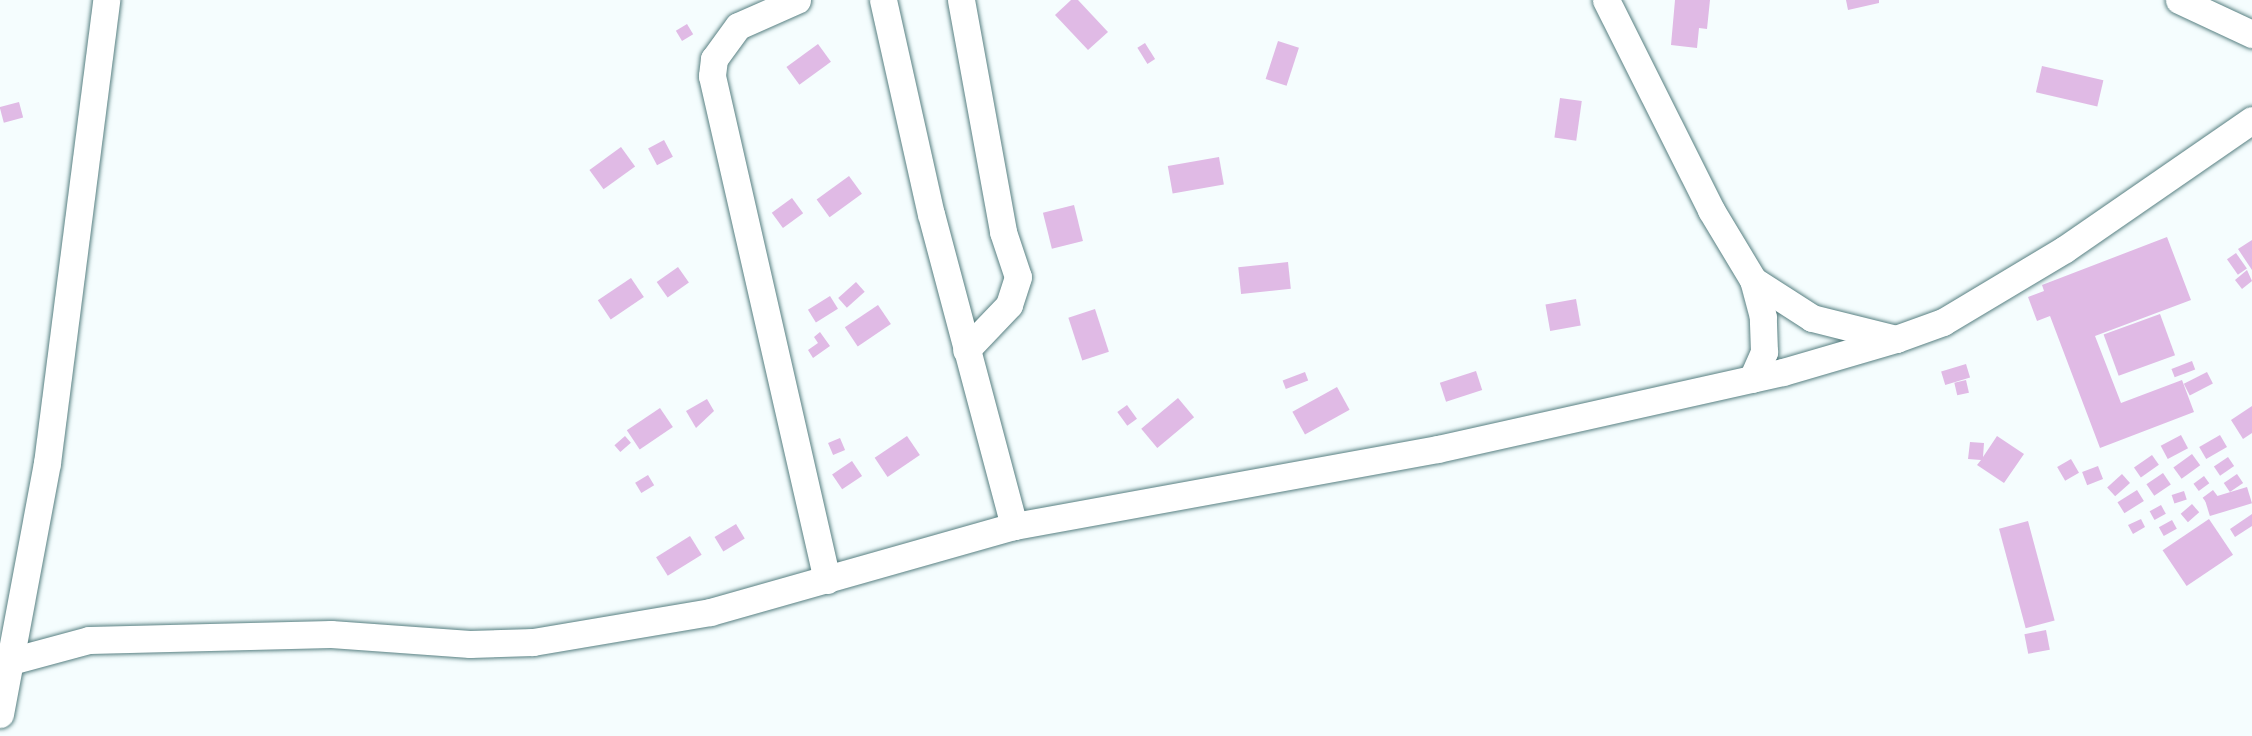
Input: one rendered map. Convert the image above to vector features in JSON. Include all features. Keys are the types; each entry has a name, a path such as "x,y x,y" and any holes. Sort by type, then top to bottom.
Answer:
{"street":[{"path":"0,714 5,663 47,463 106,0"},
{"path":"797,0 738,26 714,59 712,76 827,580"},
{"path":"883,0 966,350 1014,526"},
{"path":"961,0 1003,232 1018,277 1009,305 966,350"},
{"path":"1606,0 1711,210 1753,280 1763,317 1764,352 1752,379"},
{"path":"2179,0 2252,34"},
{"path":"5,663 89,640 331,633 470,644 533,642 710,612 1014,526 1438,449 1752,379 1896,339 1943,322 2066,249 2252,120"},
{"path":"1753,280 1812,318 1896,339"}],"building":[{"path":"1071,0 1078,0 1108,32 1088,50 1055,15"},
{"path":"1675,0 1710,0 1707,29 1699,28 1697,48 1671,45"},
{"path":"1846,0 1879,0 1879,3 1848,10"},
{"path":"687,24 693,34 682,41 676,31"},
{"path":"1278,41 1299,48 1287,86 1266,79"},
{"path":"1145,43 1155,59 1147,64 1137,48"},
{"path":"818,44 831,62 799,85 786,67"},
{"path":"2042,66 2103,80 2097,106 2036,92"},
{"path":"1560,98 1582,101 1576,141 1554,138"},
{"path":"19,102 23,117 4,123 0,107"},
{"path":"664,140 673,157 657,165 648,148"},
{"path":"621,147 635,166 604,189 589,170"},
{"path":"1219,157 1224,185 1173,194 1168,166"},
{"path":"849,176 862,194 830,217 817,200"},
{"path":"792,198 803,213 783,228 772,213"},
{"path":"1074,205 1083,241 1052,249 1043,213"},
{"path":"2167,237 2191,300 2095,336 2121,403 2182,380 2194,412 2100,448 2050,316 2037,321 2028,297 2044,291 2042,285"},
{"path":"2252,240 2252,270 2238,249"},
{"path":"2236,253 2247,269 2238,275 2227,259"},
{"path":"1288,262 1291,289 1241,294 1238,267"},
{"path":"678,267 689,283 668,297 657,282"},
{"path":"2247,270 2252,281 2242,289 2235,280"},
{"path":"631,278 644,297 611,319 598,300"},
{"path":"856,282 865,292 847,308 838,298"},
{"path":"830,296 838,309 816,322 808,310"},
{"path":"1576,299 1581,326 1550,331 1545,304"},
{"path":"878,305 891,324 858,346 845,327"},
{"path":"1095,309 1109,352 1082,360 1068,318"},
{"path":"2160,314 2175,355 2119,376 2104,335"},
{"path":"820,332 830,346 813,358 808,350 818,343 814,337"},
{"path":"2192,361 2195,369 2175,377 2171,369"},
{"path":"1966,364 1970,377 1945,385 1941,372"},
{"path":"1476,371 1482,390 1446,402 1440,383"},
{"path":"1305,372 1308,380 1286,389 1283,381"},
{"path":"2207,372 2213,384 2190,395 2184,384"},
{"path":"1966,380 1969,393 1957,395 1954,383"},
{"path":"1337,387 1350,410 1305,434 1292,412"},
{"path":"1178,398 1194,417 1157,448 1141,429"},
{"path":"707,399 714,411 696,428 686,411"},
{"path":"1127,405 1137,419 1127,426 1117,412"},
{"path":"2252,406 2252,433 2243,439 2231,420"},
{"path":"660,408 673,427 640,449 627,430"},
{"path":"2181,435 2188,448 2168,459 2161,446"},
{"path":"2220,435 2227,447 2206,459 2199,447"},
{"path":"625,436 631,443 620,452 614,445"},
{"path":"907,436 920,455 888,477 875,458"},
{"path":"1997,436 2024,454 2004,483 1977,465 1981,460 1968,459 1970,442 1984,443 1983,457"},
{"path":"840,438 845,450 833,455 828,443"},
{"path":"2192,454 2200,465 2182,479 2173,468"},
{"path":"2152,455 2159,465 2141,477 2134,468"},
{"path":"2228,457 2234,466 2220,476 2214,467"},
{"path":"2071,459 2079,473 2065,481 2057,467"},
{"path":"852,461 862,476 842,489 832,474"},
{"path":"2098,466 2103,479 2087,485 2082,472"},
{"path":"2163,473 2171,485 2154,496 2146,484"},
{"path":"2122,474 2130,483 2115,496 2107,487"},
{"path":"2237,474 2243,483 2230,492 2224,483"},
{"path":"648,475 654,485 641,493 635,483"},
{"path":"2204,476 2209,483 2199,491 2193,484"},
{"path":"2247,487 2252,503 2210,516 2205,500"},
{"path":"2137,490 2144,501 2124,513 2117,502"},
{"path":"2213,490 2219,498 2209,506 2203,498"},
{"path":"2184,491 2187,500 2174,504 2172,495"},
{"path":"2192,504 2199,512 2188,522 2181,514"},
{"path":"2161,505 2166,514 2154,520 2150,511"},
{"path":"2252,514 2252,526 2235,537 2230,529"},
{"path":"2141,519 2145,527 2133,534 2128,525"},
{"path":"2209,519 2233,555 2187,586 2163,550"},
{"path":"2172,520 2177,529 2164,536 2159,527"},
{"path":"2028,521 2055,620 2026,628 1999,529"},
{"path":"736,524 745,539 723,551 715,537"},
{"path":"690,536 702,555 668,576 656,557"},
{"path":"2046,630 2050,650 2028,654 2024,634"}]}
